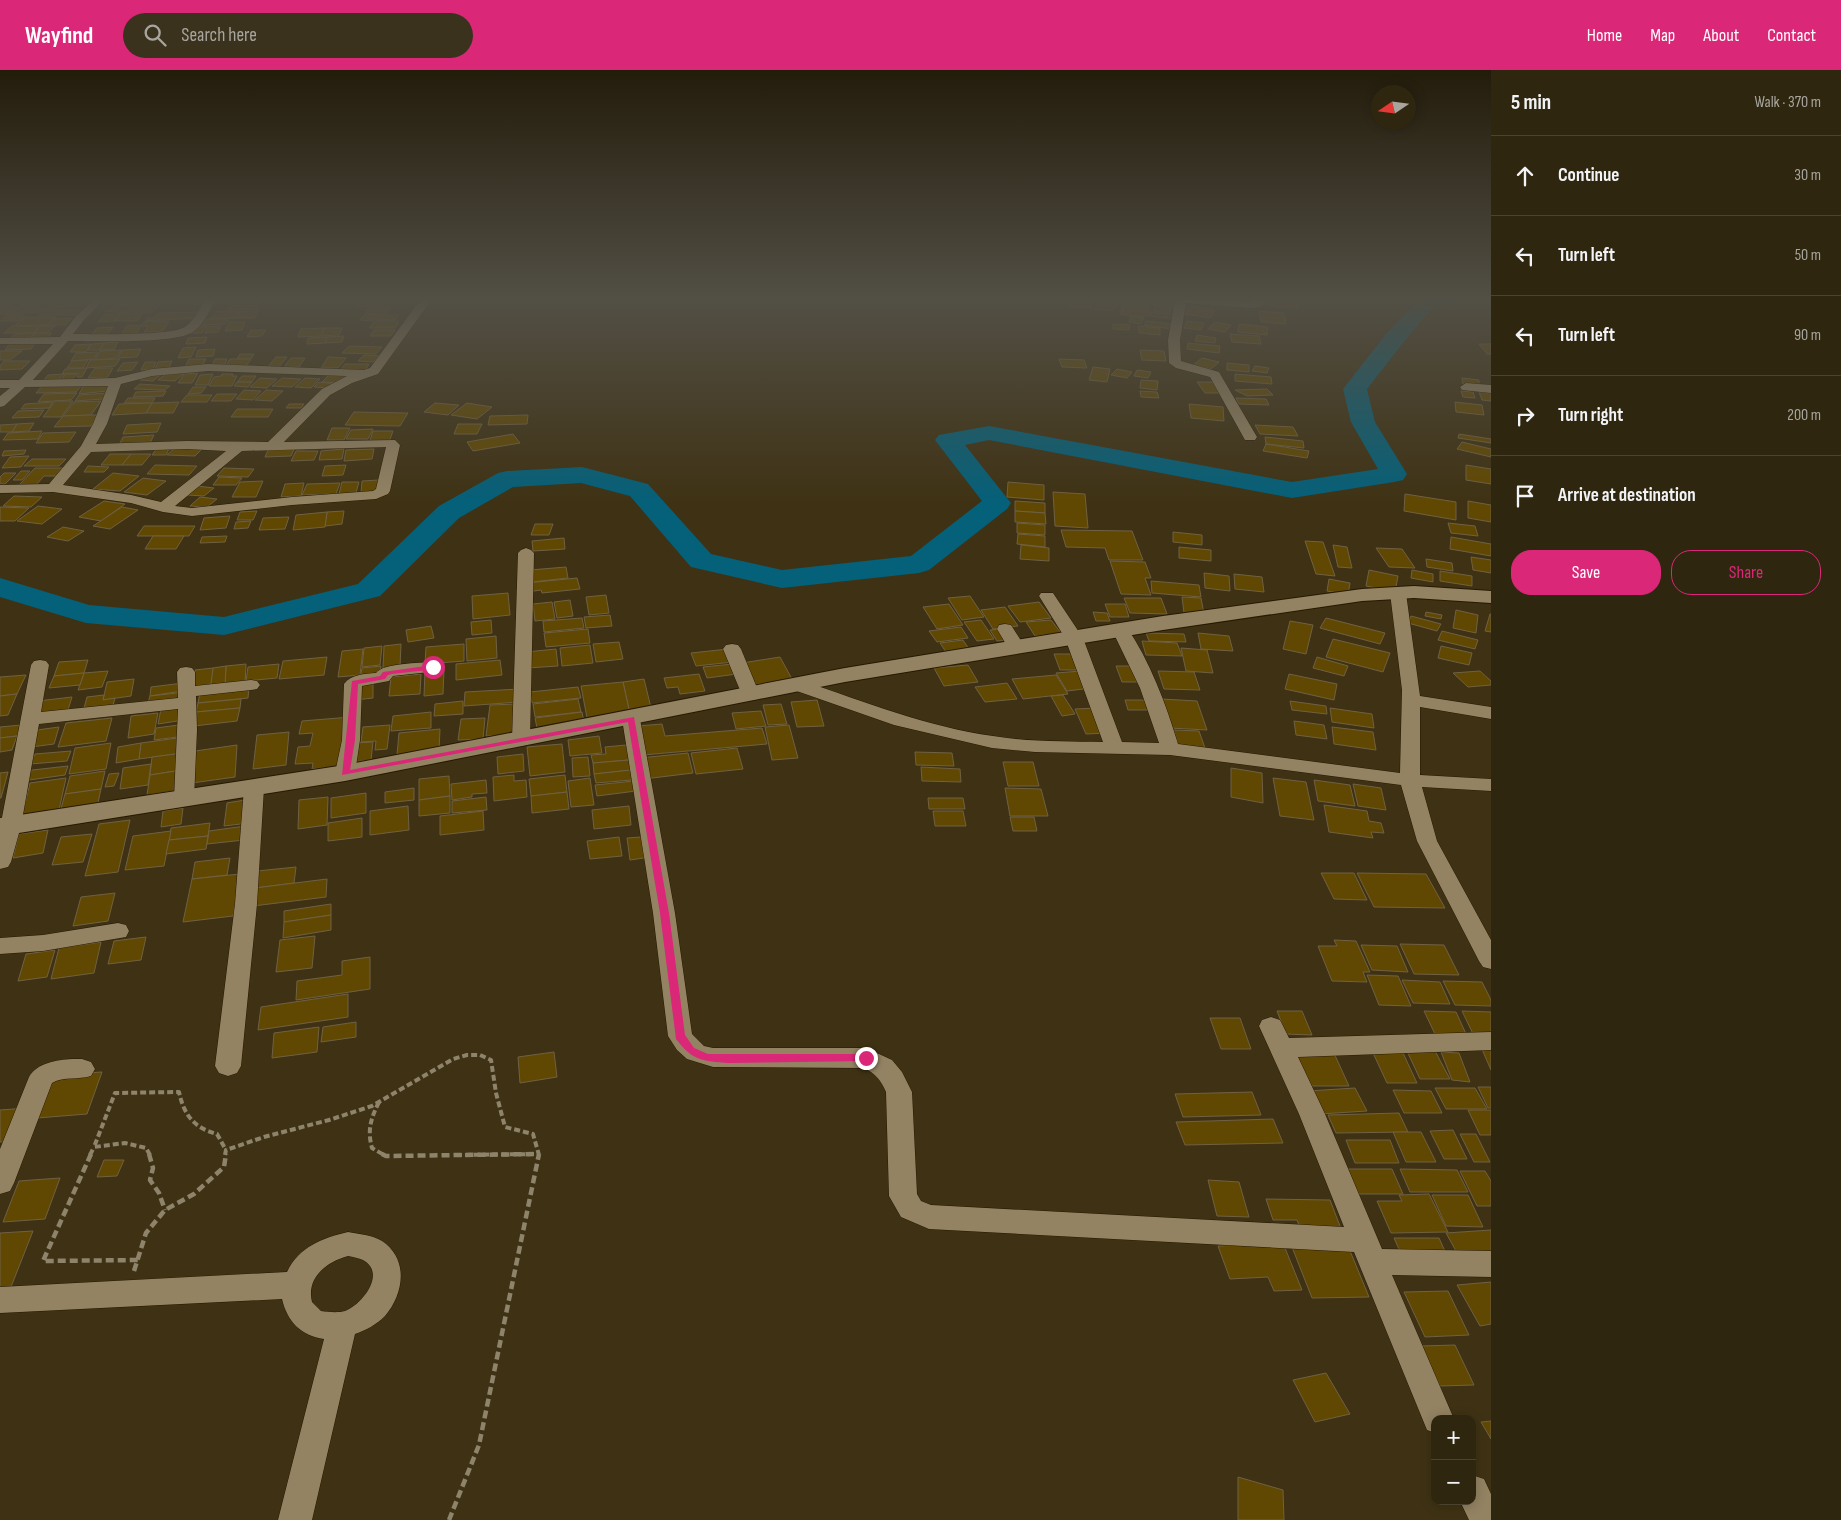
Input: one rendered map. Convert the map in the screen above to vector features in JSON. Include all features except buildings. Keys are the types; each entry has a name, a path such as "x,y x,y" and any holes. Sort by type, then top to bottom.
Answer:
{"street":[{"path":"0,403 23,384 39,367"},
{"path":"272,446 326,392 348,380 374,371 377,367"},
{"path":"1186,367 1209,371 1215,375 1250,437"},
{"path":"0,384 116,382 142,373 193,368 322,370 366,374"},
{"path":"53,488 87,448 100,424 116,382"},
{"path":"1466,388 1491,390"},
{"path":"0,489 53,488 102,494 149,503 163,508 192,512 379,494 383,491 387,480 392,445 239,447 187,445 87,448"},
{"path":"163,508 239,447"},
{"path":"521,740 526,553"},
{"path":"1398,593 1411,700 1410,780 1427,841 1491,961"},
{"path":"5,827 345,773 521,740 751,695 1010,638 1074,638 1320,601 1398,593 1434,593 1491,597"},
{"path":"1047,596 1074,638 1114,748"},
{"path":"1120,630 1138,662 1160,714 1170,749"},
{"path":"732,649 751,695"},
{"path":"0,862 5,827 40,664"},
{"path":"345,773 351,740 354,683 383,678 385,673 433,667"},
{"path":"184,799 188,730 186,672"},
{"path":"29,719 187,698 251,685"},
{"path":"797,685 901,721 992,742 1035,746 1170,749 1410,780 1491,785"},
{"path":"1411,700 1491,713"},
{"path":"631,719 664,913 680,1036 691,1051 707,1058 866,1058 883,1064 893,1077 899,1092 903,1196 911,1209 929,1217 1369,1251 1491,1264"},
{"path":"228,1066 246,904 254,788"},
{"path":"0,946 43,943 118,931"},
{"path":"1436,1415 1369,1251 1276,1037 1491,1041"},
{"path":"0,1183 42,1077 47,1073 64,1069 82,1069"},
{"path":"361,1245 372,1249 381,1256 387,1266 389,1278 386,1290 379,1302 362,1317 342,1326 328,1326 305,1318 298,1308 295,1298 296,1285 301,1273 310,1262 321,1253 334,1247 361,1245"},
{"path":"0,1300 296,1285"},
{"path":"295,1520 342,1326"},
{"path":"1476,1499 1486,1520"}],"path":[{"path":"226,1150 267,1136 348,1116 379,1102 465,1054 485,1054 491,1060 496,1094 505,1127 532,1134 539,1154 479,1445 449,1520"},
{"path":"127,1294 138,1260 146,1233 165,1210 194,1194 224,1167 226,1150 216,1134 205,1132 194,1125 191,1118 182,1110 179,1092 115,1093 94,1147 43,1261 138,1260"},
{"path":"379,1102 369,1121 368,1133 372,1148 386,1156 539,1154"},
{"path":"94,1147 125,1143 146,1148 151,1156 154,1170 150,1180 159,1193 165,1210"}],"waterway":[{"path":"0,587 86,614 224,626 369,590 449,512 507,479 582,475 639,490 701,561 782,579 919,564 997,503 948,440 989,433 1292,490 1394,474 1363,422 1355,389 1372,367"}],"route":[{"path":"433,667 385,673 383,678 358,681 353,684 351,740 345,773 631,719 664,913 680,1036 691,1051 707,1058 866,1058"}]}
